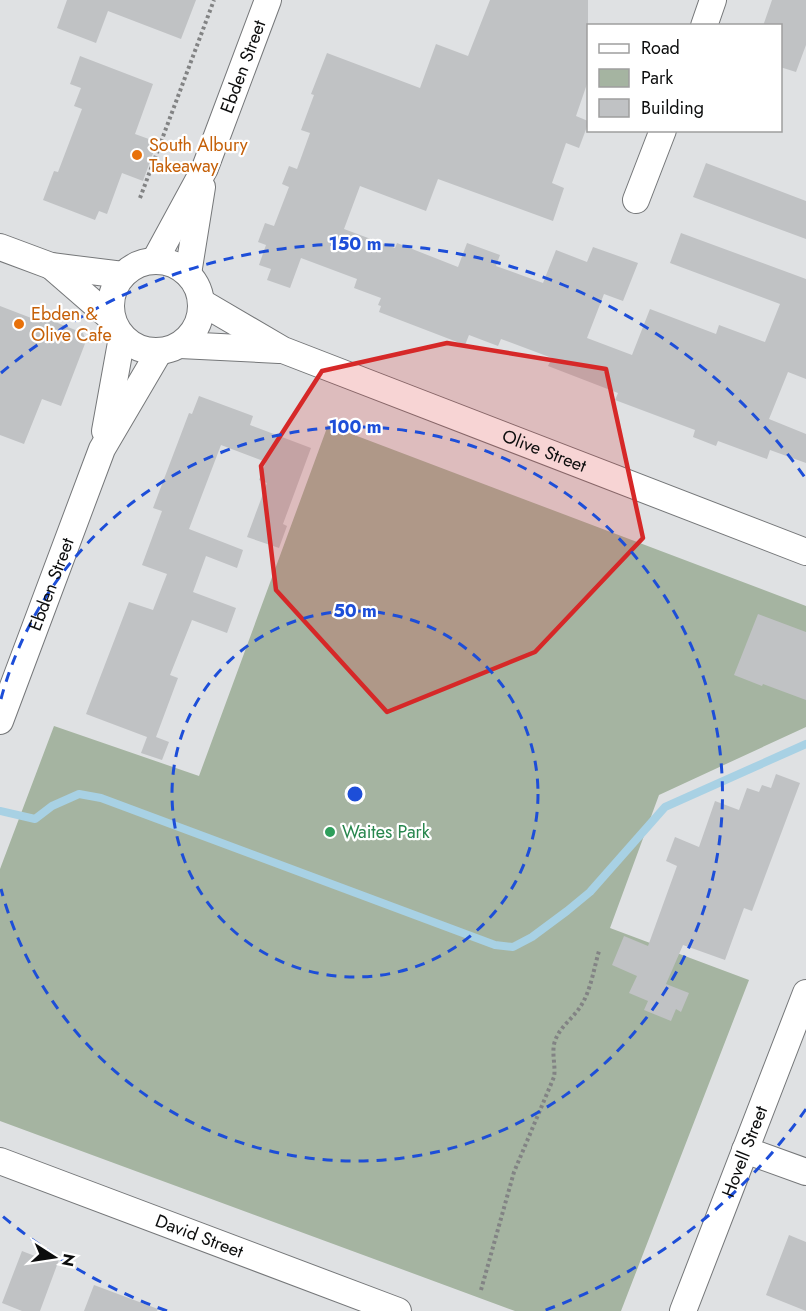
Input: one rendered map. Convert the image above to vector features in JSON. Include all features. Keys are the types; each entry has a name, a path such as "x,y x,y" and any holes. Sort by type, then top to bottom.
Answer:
{"street":[{"name":"Ebden Street","path":"155,260 205,168 268,0"},
{"path":"705,24 714,0"},
{"path":"636,200 662,132"},
{"name":"Ebden Street","path":"188,274 205,168"},
{"path":"0,247 51,266 123,275"},
{"path":"51,266 117,328 139,348 170,348 189,337 197,327 201,315 201,302 195,282 179,267 167,262 155,260 132,267 116,284 112,295 117,328"},
{"name":"Olive Street","path":"201,302 283,350 806,552"},
{"name":"Ebden Street","path":"102,449 117,328"},
{"name":"Ebden Street","path":"0,721 102,449 170,348"},
{"name":"Olive Street","path":"170,348 283,350"},
{"name":"Hovell Street","path":"683,1311 745,1150 803,1010"},
{"path":"745,1150 806,1172"},
{"name":"David Street","path":"0,1161 398,1311"}],"path":[{"path":"140,198 214,0"},
{"path":"481,1290 514,1172 554,1077 556,1069 554,1044 559,1029 574,1017 584,1001 599,951"}],"highlighted area":[{"path":"447,343 606,369 643,538 535,652 387,712 276,590 261,466 322,371"}],"green space":[{"name":"Waites Park","path":"328,425 806,606 806,727 659,795 610,928 749,980 621,1311 515,1311 0,1121 0,869 54,726 199,776"}],"building":[{"path":"67,0 196,0 181,39 108,11 96,43 57,28"},
{"path":"490,0 588,0 587,84 576,116 587,121 587,127 579,148 566,143 552,183 564,188 553,221 438,179 426,211 360,186 344,229 395,248 397,243 458,267 467,243 500,255 496,266 543,283 556,250 587,262 593,247 638,263 623,301 604,294 587,338 632,355 650,309 716,334 719,325 765,342 780,304 670,263 681,233 806,279 806,379 788,372 769,419 806,434 806,463 770,450 767,459 718,441 716,446 693,437 695,430 615,400 618,393 548,366 552,358 501,339 498,346 469,335 465,345 379,312 381,306 378,305 381,298 354,288 357,279 301,258 290,288 267,280 271,269 259,265 266,245 258,242 265,223 274,226 289,187 282,184 289,166 297,169 310,133 301,130 314,95 311,94 327,53 420,88 436,44 468,56"},
{"path":"772,0 806,0 806,45 796,72 782,68 782,24 764,24"},
{"path":"80,56 153,84 135,134 157,142 143,181 122,173 107,214 99,211 95,220 43,200 54,171 58,172 82,109 74,106 81,88 70,84"},
{"path":"706,163 806,201 806,239 693,197"},
{"path":"0,306 39,321 40,316 83,333 86,341 61,406 42,399 24,444 0,435"},
{"path":"199,396 253,416 250,425 311,448 283,524 287,526 279,548 247,537 267,483 259,480 266,462 221,445 189,529 243,550 237,568 206,556 193,592 236,608 227,633 192,620 170,675 178,678 156,737 169,742 162,760 141,753 147,737 86,714 129,602 153,610 167,574 142,565 162,511 153,508 189,413 192,414"},
{"path":"758,614 806,632 806,700 734,675"},
{"path":"776,774 800,783 752,911 744,908 725,960 683,945 666,984 689,993 681,1012 676,1009 671,1021 644,1010 648,1001 629,993 637,976 612,965 624,936 648,946 677,866 666,861 675,837 699,847 715,801 739,810 747,788 759,792 762,785 771,788"},
{"path":"789,1235 806,1242 806,1311 766,1295"},
{"path":"22,1251 40,1258 43,1251 60,1257 40,1311 22,1311 2,1303"},
{"path":"94,1285 158,1309 157,1311 84,1311"}],"waterway":[{"path":"0,811 35,819 52,806 79,794 101,798 495,945 513,947 532,937 590,892 665,807 806,744"}],"place":[{"name":"South Albury Takeaway","path":"137,155"},
{"name":"Ebden & Olive Cafe","path":"19,324"},
{"name":"Waites Park","path":"330,832"}]}
